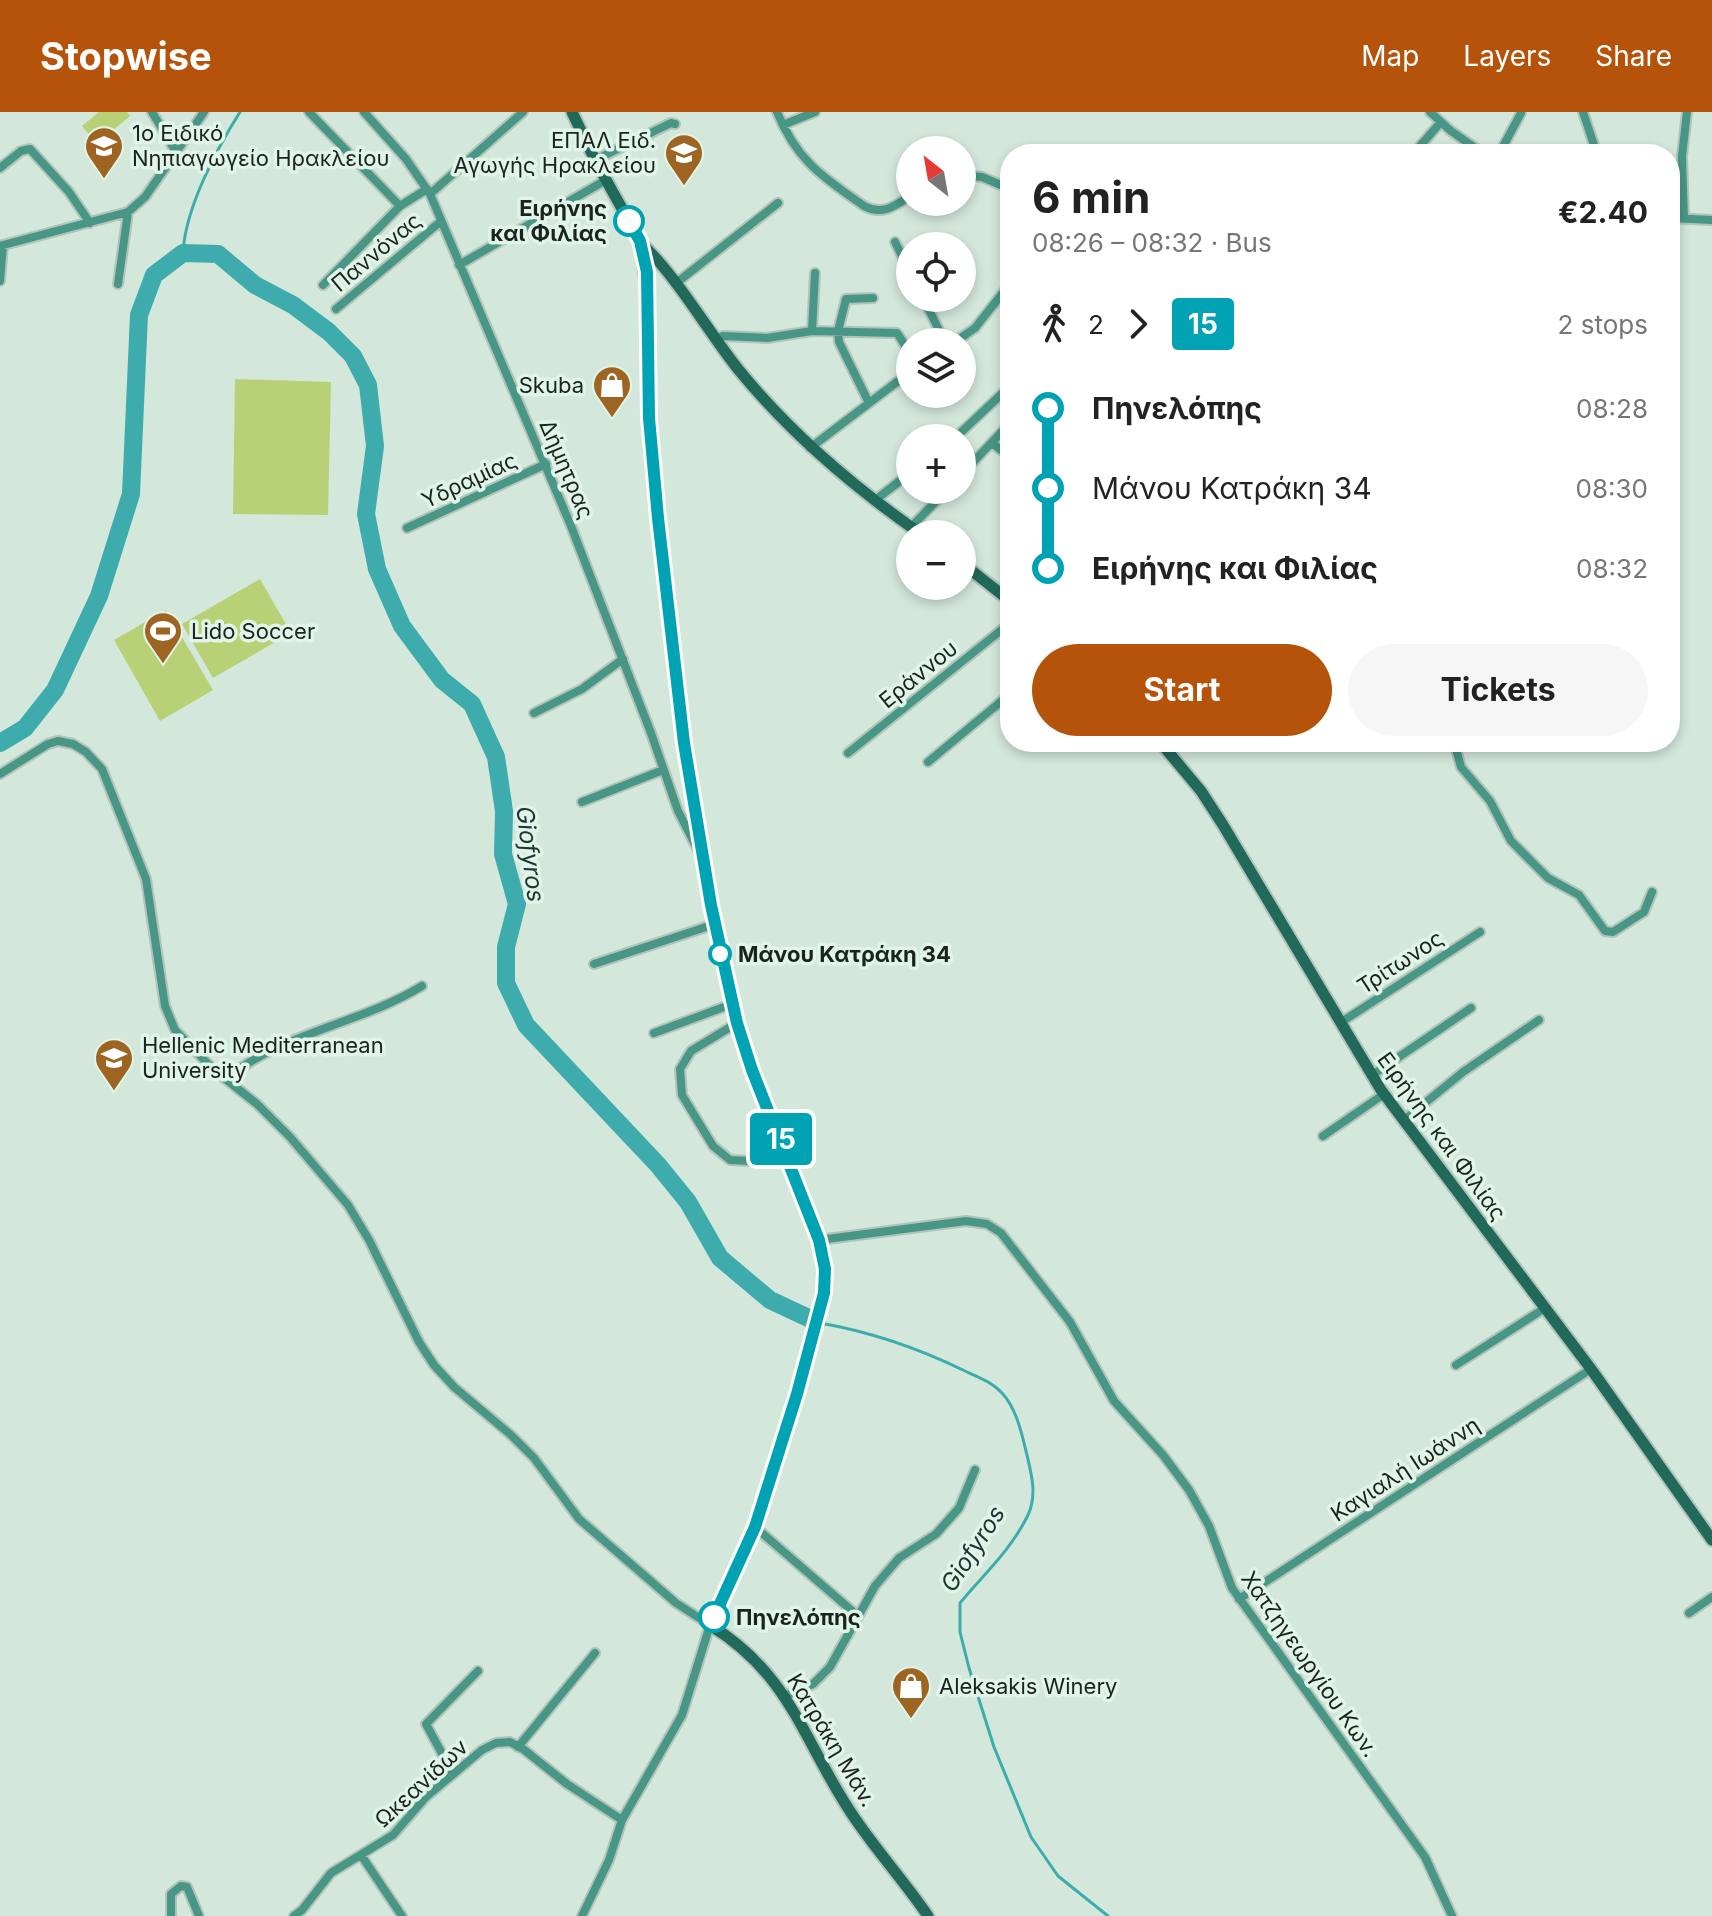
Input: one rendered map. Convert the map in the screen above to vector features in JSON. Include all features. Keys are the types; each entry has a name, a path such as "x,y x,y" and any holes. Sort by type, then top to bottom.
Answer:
{"street":[{"path":"152,112 176,152"},
{"path":"0,281 2,245 128,212 145,197 204,112"},
{"path":"309,112 400,206"},
{"name":"Δήμητρας","path":"364,112 406,159 428,192 546,464 687,833 703,858"},
{"path":"323,285 400,206 428,192 523,112"},
{"path":"572,112 640,241 759,394 810,448 901,520"},
{"path":"777,112 796,149 812,169 871,210 886,210 896,204"},
{"path":"783,125 815,112"},
{"path":"1430,112 1471,144"},
{"path":"1583,112 1594,144"},
{"path":"1684,219 1682,156 1687,112"},
{"path":"1504,144 1521,113"},
{"path":"1422,144 1441,122"},
{"path":"595,160 652,130 675,124"},
{"path":"0,168 21,151 30,149 62,182 90,223"},
{"path":"976,177 1000,184"},
{"path":"459,265 606,180"},
{"path":"675,284 778,203"},
{"path":"118,284 128,212"},
{"path":"1680,219 1712,220"},
{"name":"Παννόνας","path":"336,309 440,222"},
{"path":"582,1916 609,1860 622,1820 682,1715 710,1625 755,1527 807,1357 824,1293 825,1269 819,1240 752,1070 737,1023 703,858 684,743 657,503 649,418 648,295 640,241"},
{"path":"812,331 815,273"},
{"path":"975,328 1000,296"},
{"path":"869,403 840,344 838,331 846,299 873,298"},
{"path":"715,339 723,336 767,338 812,331 896,333"},
{"path":"810,448 896,383"},
{"path":"971,424 1000,396"},
{"path":"976,460 1000,434"},
{"path":"992,443 1000,449"},
{"name":"Υδραμίας","path":"407,528 546,464"},
{"path":"874,501 896,484"},
{"path":"924,520 936,504"},
{"path":"976,574 1000,593"},
{"name":"Εράννου","path":"848,753 1000,631"},
{"path":"534,713 582,689 623,659"},
{"path":"928,762 1000,702"},
{"path":"0,774 58,741 73,744 86,752 102,769 146,879 165,1006 175,1030 290,1137 348,1205 434,1365 454,1387 534,1458 579,1519 676,1603 710,1625"},
{"name":"Ειρήνης και Φιλίας","path":"1168,752 1201,791 1223,825 1371,1076 1591,1369 1712,1540"},
{"path":"1457,752 1461,767 1490,801 1511,841 1537,869 1579,895 1605,931 1613,932 1640,915 1652,892"},
{"path":"582,802 663,770"},
{"path":"594,964 715,924"},
{"name":"Τρίτωνος","path":"1340,1023 1480,932"},
{"path":"226,1079 240,1067 275,1048 401,999 422,986"},
{"path":"654,1033 732,1004"},
{"path":"1371,1076 1471,1008"},
{"path":"1403,1121 1463,1072 1539,1020"},
{"path":"737,1023 691,1051 680,1069 682,1095 713,1146 730,1160 788,1157"},
{"path":"1323,1136 1384,1094"},
{"name":"Χατζηγεωργίου Κων.","path":"819,1240 966,1221 983,1223 998,1230 1070,1322 1114,1401 1163,1455 1189,1490 1211,1532 1239,1599 1425,1857 1452,1916"},
{"path":"1456,1365 1545,1308"},
{"name":"Καγιαλή Ιωάννη","path":"1239,1599 1591,1369"},
{"path":"785,1696 813,1684 830,1667 875,1586 899,1558 936,1534 959,1508 975,1470"},
{"path":"755,1527 858,1616"},
{"path":"1689,1613 1712,1597"},
{"name":"Κατράκη Μάν.","path":"710,1625 749,1654 785,1696 844,1802 928,1916"},
{"path":"595,1653 518,1747 622,1820"},
{"path":"453,1774 426,1724 478,1671"},
{"name":"Ωκεανίδων","path":"294,1916 331,1873 393,1835 416,1807 482,1750 496,1743 510,1742 518,1747"},
{"path":"361,1855 402,1916"},
{"path":"171,1916 171,1894 181,1886 187,1887 199,1916"}],"green space":[{"path":"99,112 127,112 130,116 97,144 82,126"},
{"path":"235,379 331,382 328,515 233,514"},
{"path":"260,579 291,633 213,678 182,624"},
{"name":"Lido Soccer","path":"166,610 213,690 160,721 114,640"}],"waterway":[{"path":"183,253 196,199 221,144 240,112"},
{"name":"Giofyros","path":"0,743 25,728 55,690 99,596 131,494 139,315 154,275 183,253 218,254 255,285 293,305 329,332 353,356 368,385 375,446 366,514 377,569 402,626 442,680 472,704 496,757 504,811 503,854 517,904 506,947 506,983 526,1025 658,1165 688,1202 720,1258 770,1300 817,1322"},
{"name":"Giofyros","path":"820,1323 876,1336 947,1363 994,1386 1012,1407 1031,1471 1031,1508 1005,1551 960,1603 960,1632 994,1747 1031,1837 1058,1876 1108,1916"}],"bus line":[{"name":"15","path":"629,221 640,241 647,272 649,418 653,471 684,743 711,905 737,1023 752,1070 819,1240 826,1279 790,1418 755,1527 714,1617"}],"place":[{"name":"1ο Ειδικό Νηπιαγωγείο Ηρακλείου","path":"104,180"},
{"name":"ΕΠΑΛ Ειδ. Αγωγής Ηρακλείου","path":"684,187"},
{"name":"Ειρήνης και Φιλίας","path":"629,221"},
{"name":"Skuba","path":"612,419"},
{"name":"Lido Soccer","path":"163,665"},
{"name":"Μάνου Κατράκη 34","path":"720,954"},
{"name":"Hellenic Mediterranean University","path":"114,1092"},
{"name":"Πηνελόπης","path":"714,1617"},
{"name":"Aleksakis Winery","path":"911,1720"}]}
